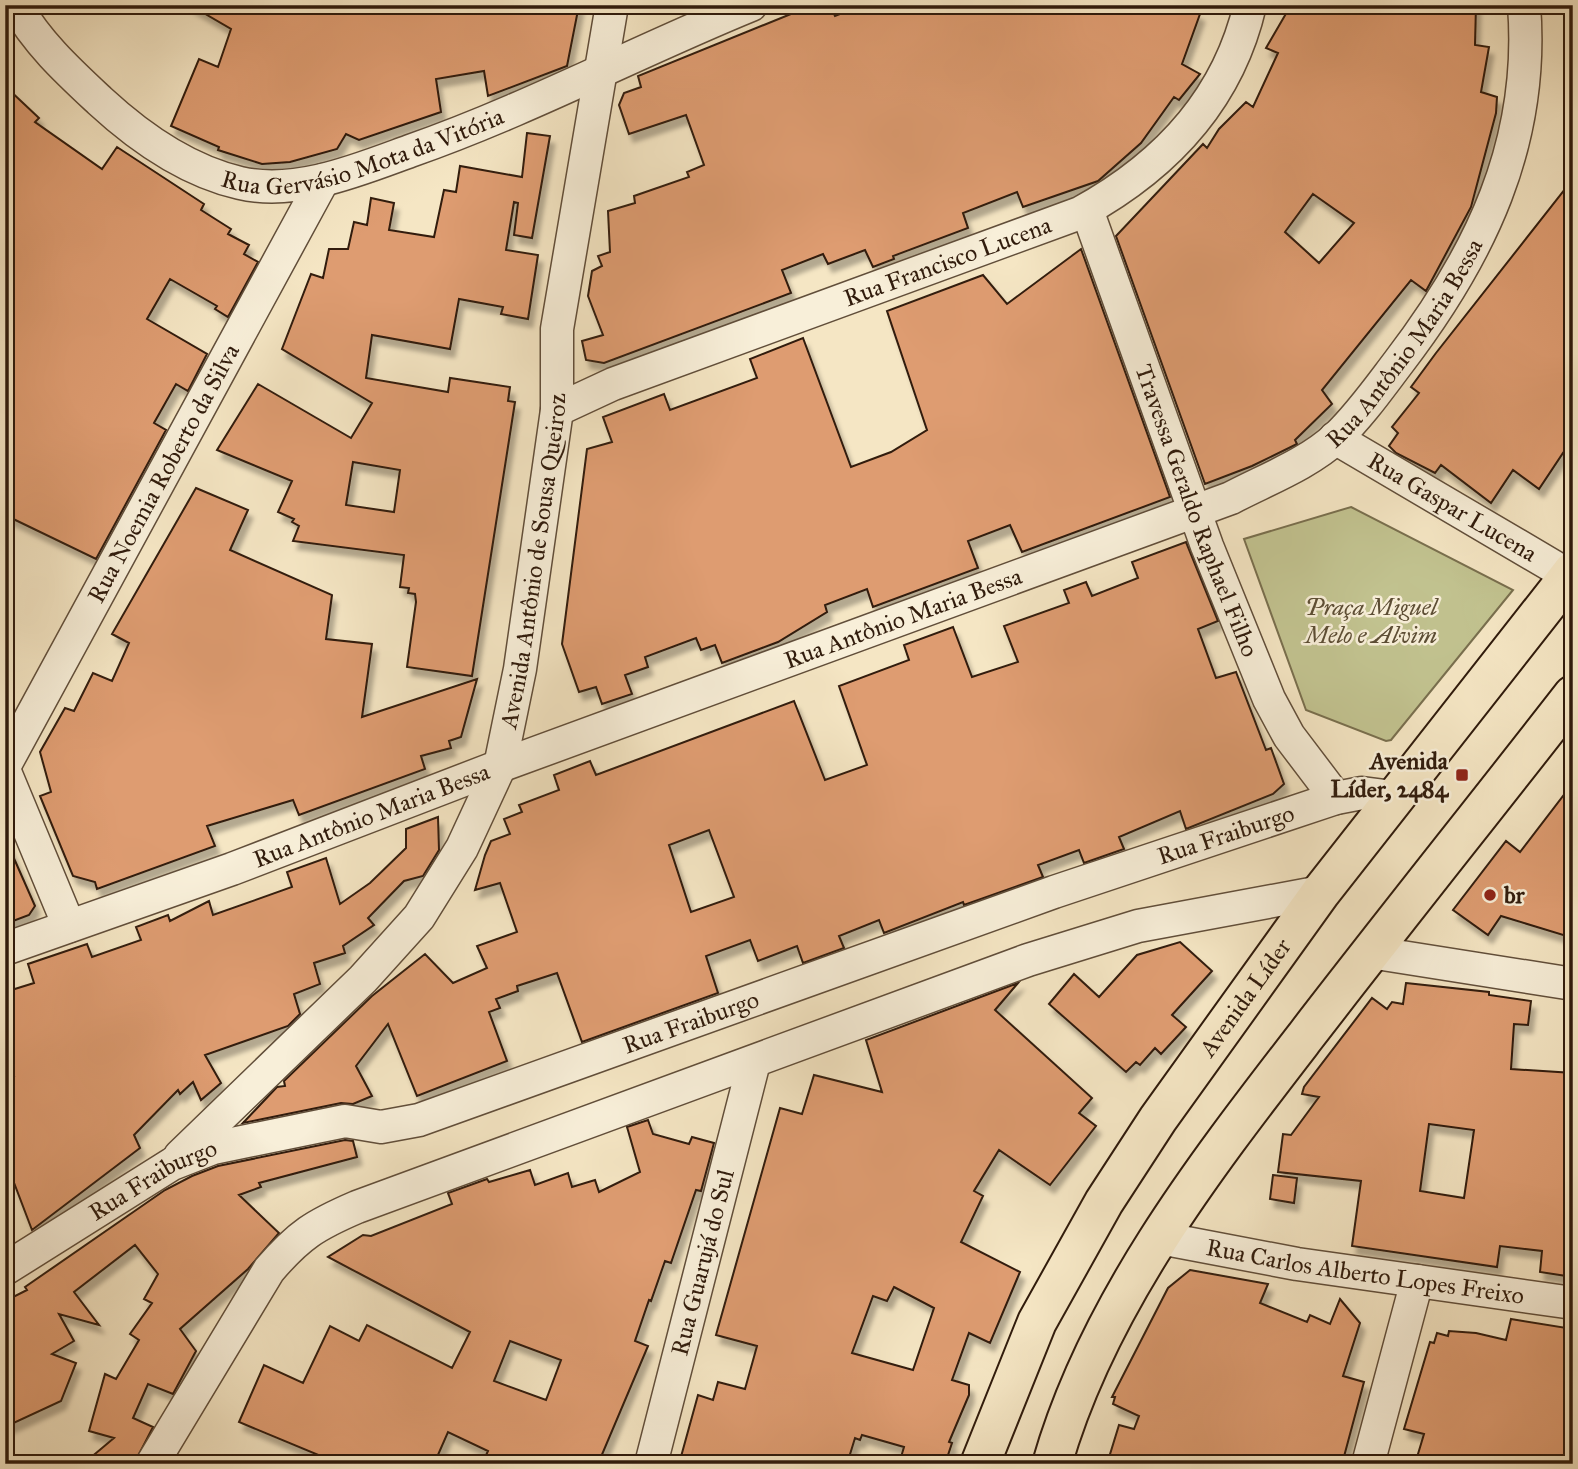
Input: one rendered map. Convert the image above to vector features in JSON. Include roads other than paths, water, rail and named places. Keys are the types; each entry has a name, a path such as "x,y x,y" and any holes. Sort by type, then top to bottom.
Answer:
{"main road":[{"name":"Avenida Líder","path":"980,1464 1037,1322 1104,1202 1158,1119 1321,892 1393,797 1571,575"},
{"path":"1052,1464 1065,1419 1092,1362 1114,1316 1160,1238 1261,1094 1573,695"}],"street":[{"name":"Rua Gervásio Mota da Vitória","path":"16,5 73,75 122,121 195,169 242,184 274,186 323,180 467,131 751,5"},
{"name":"Avenida Antônio de Sousa Queiroz","path":"172,1164 363,979 419,917 462,848 500,766 520,669 556,410 557,329 612,5"},
{"name":"Rua Francisco Lucena","path":"556,410 613,384 1087,209 1126,187 1169,149 1217,92 1242,40 1250,5"},
{"name":"Rua Antônio Maria Bessa","path":"5,949 232,869 500,766 1231,498 1289,468 1335,438 1368,402 1424,329 1472,251 1499,193 1520,124 1527,41 1524,5"},
{"name":"Rua Noemia Roberto da Silva","path":"5,765 323,180"},
{"name":"Travessa Geraldo Raphael Filho","path":"1087,209 1195,511 1269,698 1289,736 1336,798"},
{"name":"Rua Gaspar Lucena","path":"1335,438 1571,575"},
{"path":"5,772 69,926"},
{"name":"Rua Fraiburgo","path":"5,1269 172,1164 239,1141 345,1121 395,1127 419,1120 1054,892 1336,798 1362,793 1393,797"},
{"path":"152,1464 269,1270 289,1247 313,1226 357,1207 1028,960 1138,926 1321,892"},
{"path":"1370,952 1573,984"},
{"name":"Rua Guarujá do Sul","path":"651,1464 754,1062"},
{"name":"Rua Carlos Alberto Lopes Freixo","path":"1160,1238 1297,1264 1573,1303"},
{"path":"1368,1464 1417,1281"}],"place":[{"name":"Avenida Líder, 2484","path":"1462,775"},
{"name":"br","path":"1490,895"}],"park label":[{"name":"Praça Miguel Melo e Alvim","path":"1371,621"}]}
